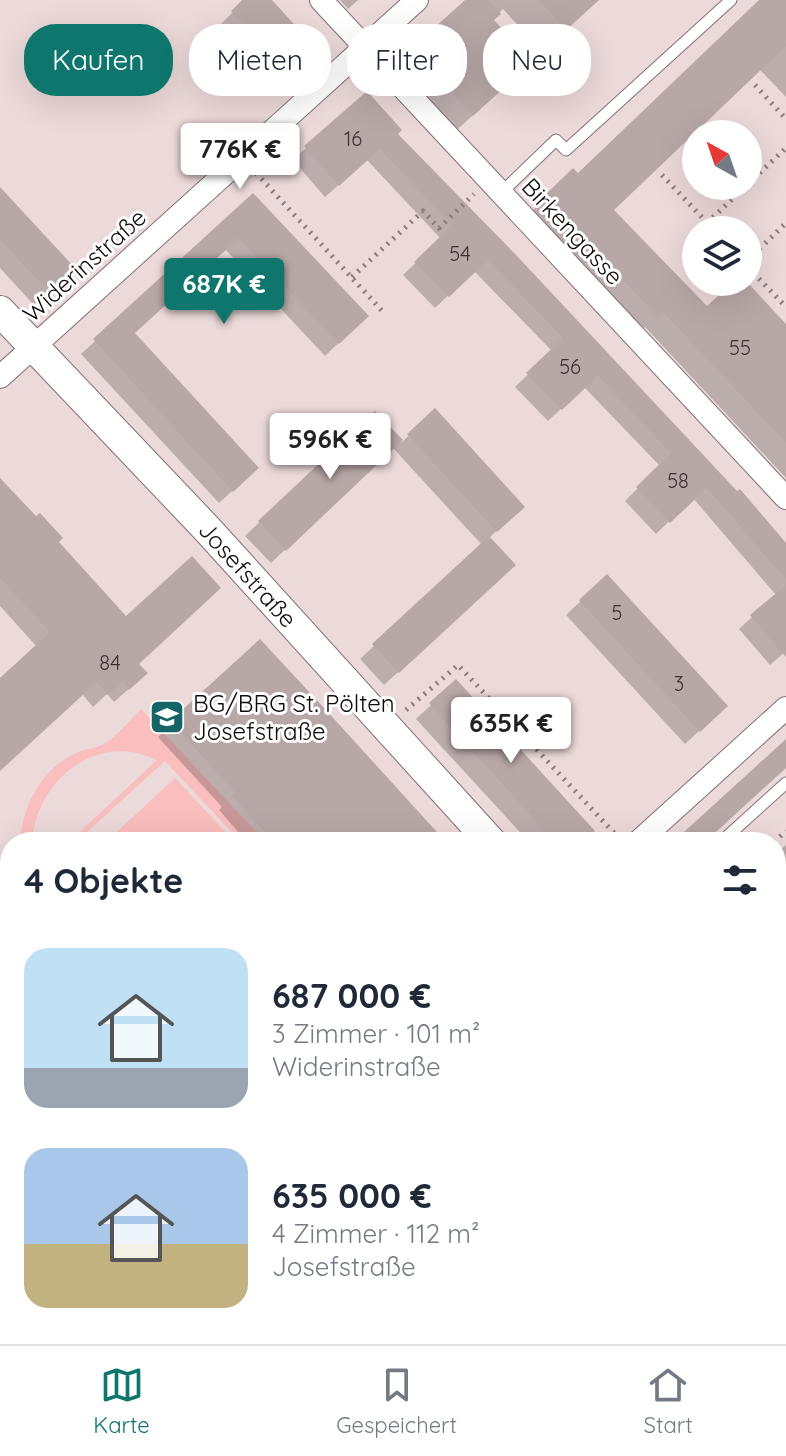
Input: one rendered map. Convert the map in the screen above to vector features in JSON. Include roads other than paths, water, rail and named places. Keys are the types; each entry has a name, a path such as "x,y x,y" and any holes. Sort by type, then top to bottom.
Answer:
{"street":[{"name":"Birkengasse","path":"321,0 347,27"},
{"name":"Widerinstraße","path":"391,24 417,0"},
{"name":"Widerinstraße","path":"0,377 347,64"},
{"name":"Birkengasse","path":"411,96 786,498"},
{"name":"Josefstraße","path":"0,311 208,530 482,832"},
{"path":"649,832 786,708"}],"lane":[{"path":"495,186 556,140 566,150 731,0"},
{"path":"732,832 786,783"}],"place":[{"name":"BG/BRG St. Pölten Josefstraße","path":"167,717"}]}
